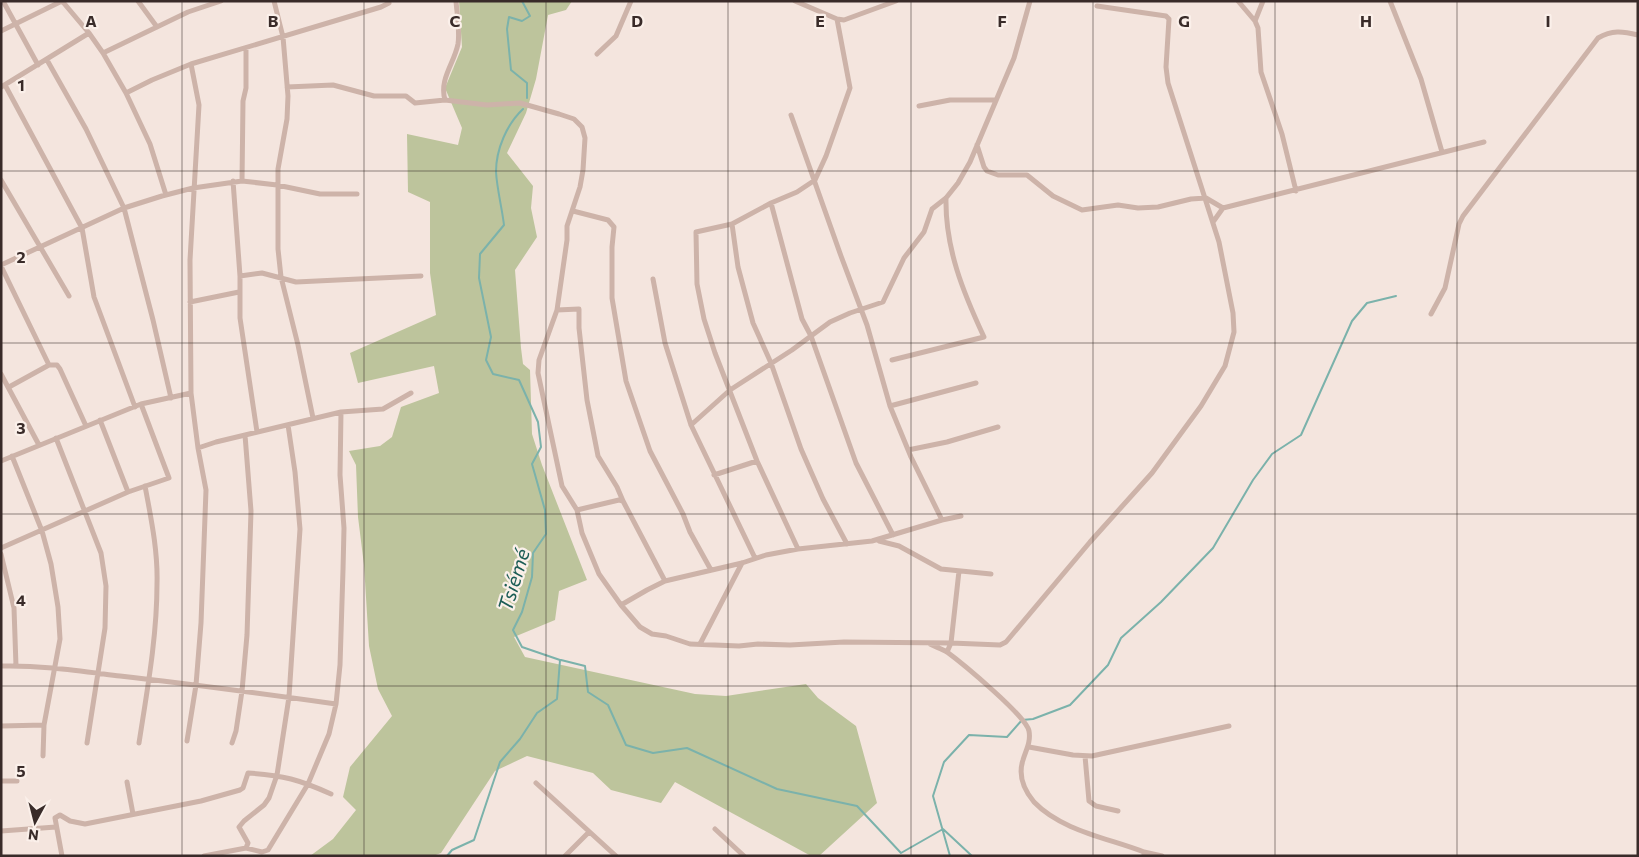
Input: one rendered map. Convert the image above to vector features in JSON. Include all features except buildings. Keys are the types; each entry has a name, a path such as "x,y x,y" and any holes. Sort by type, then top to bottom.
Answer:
{"street":[{"path":"3,1 38,65"},
{"path":"1,31 62,1 90,33 126,92 150,144 166,195"},
{"path":"138,1 157,27"},
{"path":"103,52 188,12 221,1"},
{"path":"274,1 283,37 287,87 287,119 277,185 278,249 281,277 298,345 313,418"},
{"path":"126,92 191,64 381,7 389,4 388,1"},
{"path":"445,100 443,92 444,80 458,44 456,1"},
{"path":"597,54 616,36 631,1"},
{"path":"795,1 837,19 850,19 896,1"},
{"path":"691,425 730,390 830,322 883,302 904,258 924,232 932,209 946,198 958,183 977,145 1014,58 1030,1"},
{"path":"1238,1 1258,28 1261,72 1282,134 1296,191"},
{"path":"1254,21 1263,1"},
{"path":"1390,1 1421,80 1442,152"},
{"path":"287,87 333,85 374,96 406,96 415,103 445,100 487,104 520,103 574,119 582,127 585,148 581,179 567,226 567,240 556,310 543,346 538,373 562,486 577,510 582,533 599,574 621,605 640,627 652,634 666,636 690,644 739,646 844,642 930,644 951,642 996,645 1006,642 1090,542 1152,473 1220,377 1225,366 1234,332 1220,242 1168,83 1166,67 1169,19 1166,16 1097,6"},
{"path":"798,549 757,461 704,319 697,284 696,232 732,224 771,203 797,192 815,180 826,156 850,88 837,19"},
{"path":"1431,314 1445,288 1459,224 1504,160 1598,38 1614,31 1638,35"},
{"path":"1,548 128,492 169,478 94,297 82,228 3,86 90,33"},
{"path":"242,181 246,48"},
{"path":"48,60 86,129 124,208 171,398"},
{"path":"187,741 196,685 201,622 206,490 198,448 191,392 190,260 199,105 191,64"},
{"path":"919,106 950,100 996,100"},
{"path":"791,115 867,325 890,406 908,450 942,520"},
{"path":"1213,222 1223,208 1484,142"},
{"path":"977,145 987,171 998,175 1027,175 1053,196 1082,210 1118,205 1138,208 1158,207 1190,199 1206,198 1223,208"},
{"path":"1,180 69,296"},
{"path":"233,181 240,276 240,318 258,432"},
{"path":"49,365 1,265 124,208 193,188 242,181 277,185 320,194 358,194"},
{"path":"892,360 984,336 961,285 952,255 946,198"},
{"path":"771,203 802,319 811,336 856,463 893,536"},
{"path":"573,211 608,220 614,228 612,298 626,381 650,451 683,514 690,532 712,570"},
{"path":"732,224 738,267 752,323 771,363 801,449 823,499 847,544"},
{"path":"240,276 262,273 296,282 421,276"},
{"path":"654,278 665,343 691,425 755,558"},
{"path":"190,302 239,292"},
{"path":"556,310 579,309 586,400 598,456 617,487 665,581"},
{"path":"9,387 54,364 59,367 86,426"},
{"path":"1,374 38,445"},
{"path":"890,406 976,383"},
{"path":"1,461 138,406 191,392"},
{"path":"198,448 341,412 382,409 412,393"},
{"path":"204,856 246,848 262,852 268,850 308,784 329,734 336,704 340,665 344,528 340,475 341,412"},
{"path":"100,420 128,492"},
{"path":"246,848 248,843 239,827 244,820 264,805 277,775 289,697 300,529 295,472 288,425"},
{"path":"908,450 947,442 998,427"},
{"path":"232,743 236,731 242,691 247,635 251,511 245,435"},
{"path":"56,438 101,553 106,586 107,608 99,673 87,743"},
{"path":"12,456 42,531 51,564 58,607 60,638 44,725 43,756"},
{"path":"714,475 757,461"},
{"path":"139,743 149,679 157,583 153,527 145,486"},
{"path":"577,510 618,500 623,501"},
{"path":"621,605 665,581 798,549 872,541 961,516"},
{"path":"872,541 883,541 899,546 936,568 991,574"},
{"path":"1,554 14,608 16,666"},
{"path":"700,644 742,563"},
{"path":"947,652 951,642 959,571"},
{"path":"930,644 947,652 985,684 1029,729 1029,747 1023,760 1021,776 1030,795 1040,806 1068,825 1144,854 1162,856"},
{"path":"1,666 55,668 336,704"},
{"path":"1,726 44,725"},
{"path":"1029,747 1073,755 1101,756 1229,726"},
{"path":"1085,756 1089,801 1096,806 1118,811"},
{"path":"62,856 55,818 60,815 70,821 86,824 200,801 240,790 243,788 248,773 277,775 308,784 331,794"},
{"path":"1,781 17,781"},
{"path":"127,782 133,814"},
{"path":"536,783 616,856"},
{"path":"1,831 56,827"},
{"path":"714,829 744,856"},
{"path":"565,856 588,832"}],"green space":[{"path":"459,1 572,1 566,10 548,15 536,79 526,113 507,153 533,186 531,208 537,237 515,270 523,364 530,370 532,434 542,465 587,580 559,591 555,620 514,637 525,657 695,694 726,696 806,684 818,698 856,726 877,803 819,856 811,856 675,782 661,803 611,790 593,773 527,756 495,771 441,853 433,856 310,856 333,839 356,810 343,797 350,767 392,716 378,689 369,646 364,565 358,517 356,465 349,451 380,446 392,437 401,407 439,393 434,366 358,383 350,353 436,315 430,273 430,202 408,192 407,134 458,145 462,128 445,88 462,47"}],"waterway":[{"name":"Tsiémé","path":"522,1 530,16 522,21 509,17 507,29 511,70 527,83 527,98"},
{"name":"Tsiémé","path":"447,856 452,850 474,840 500,762 520,739 537,713 557,699 560,660 522,647 513,630 522,612 532,577 533,553 546,534 545,510 532,464 541,447 538,422 519,380 493,374 486,360 491,337 479,278 480,254 504,225 496,172 500,146 507,129 523,109"},
{"path":"950,856 933,796 944,762 969,735 1007,737 1022,720 1033,719 1070,705 1108,665 1121,638 1161,602 1213,548 1253,480 1272,454 1301,435 1352,321 1367,303 1396,296"},
{"path":"561,660 585,666 588,692 608,705 626,745 653,753 687,748 777,789 857,806 901,853 943,829 972,856"}]}
